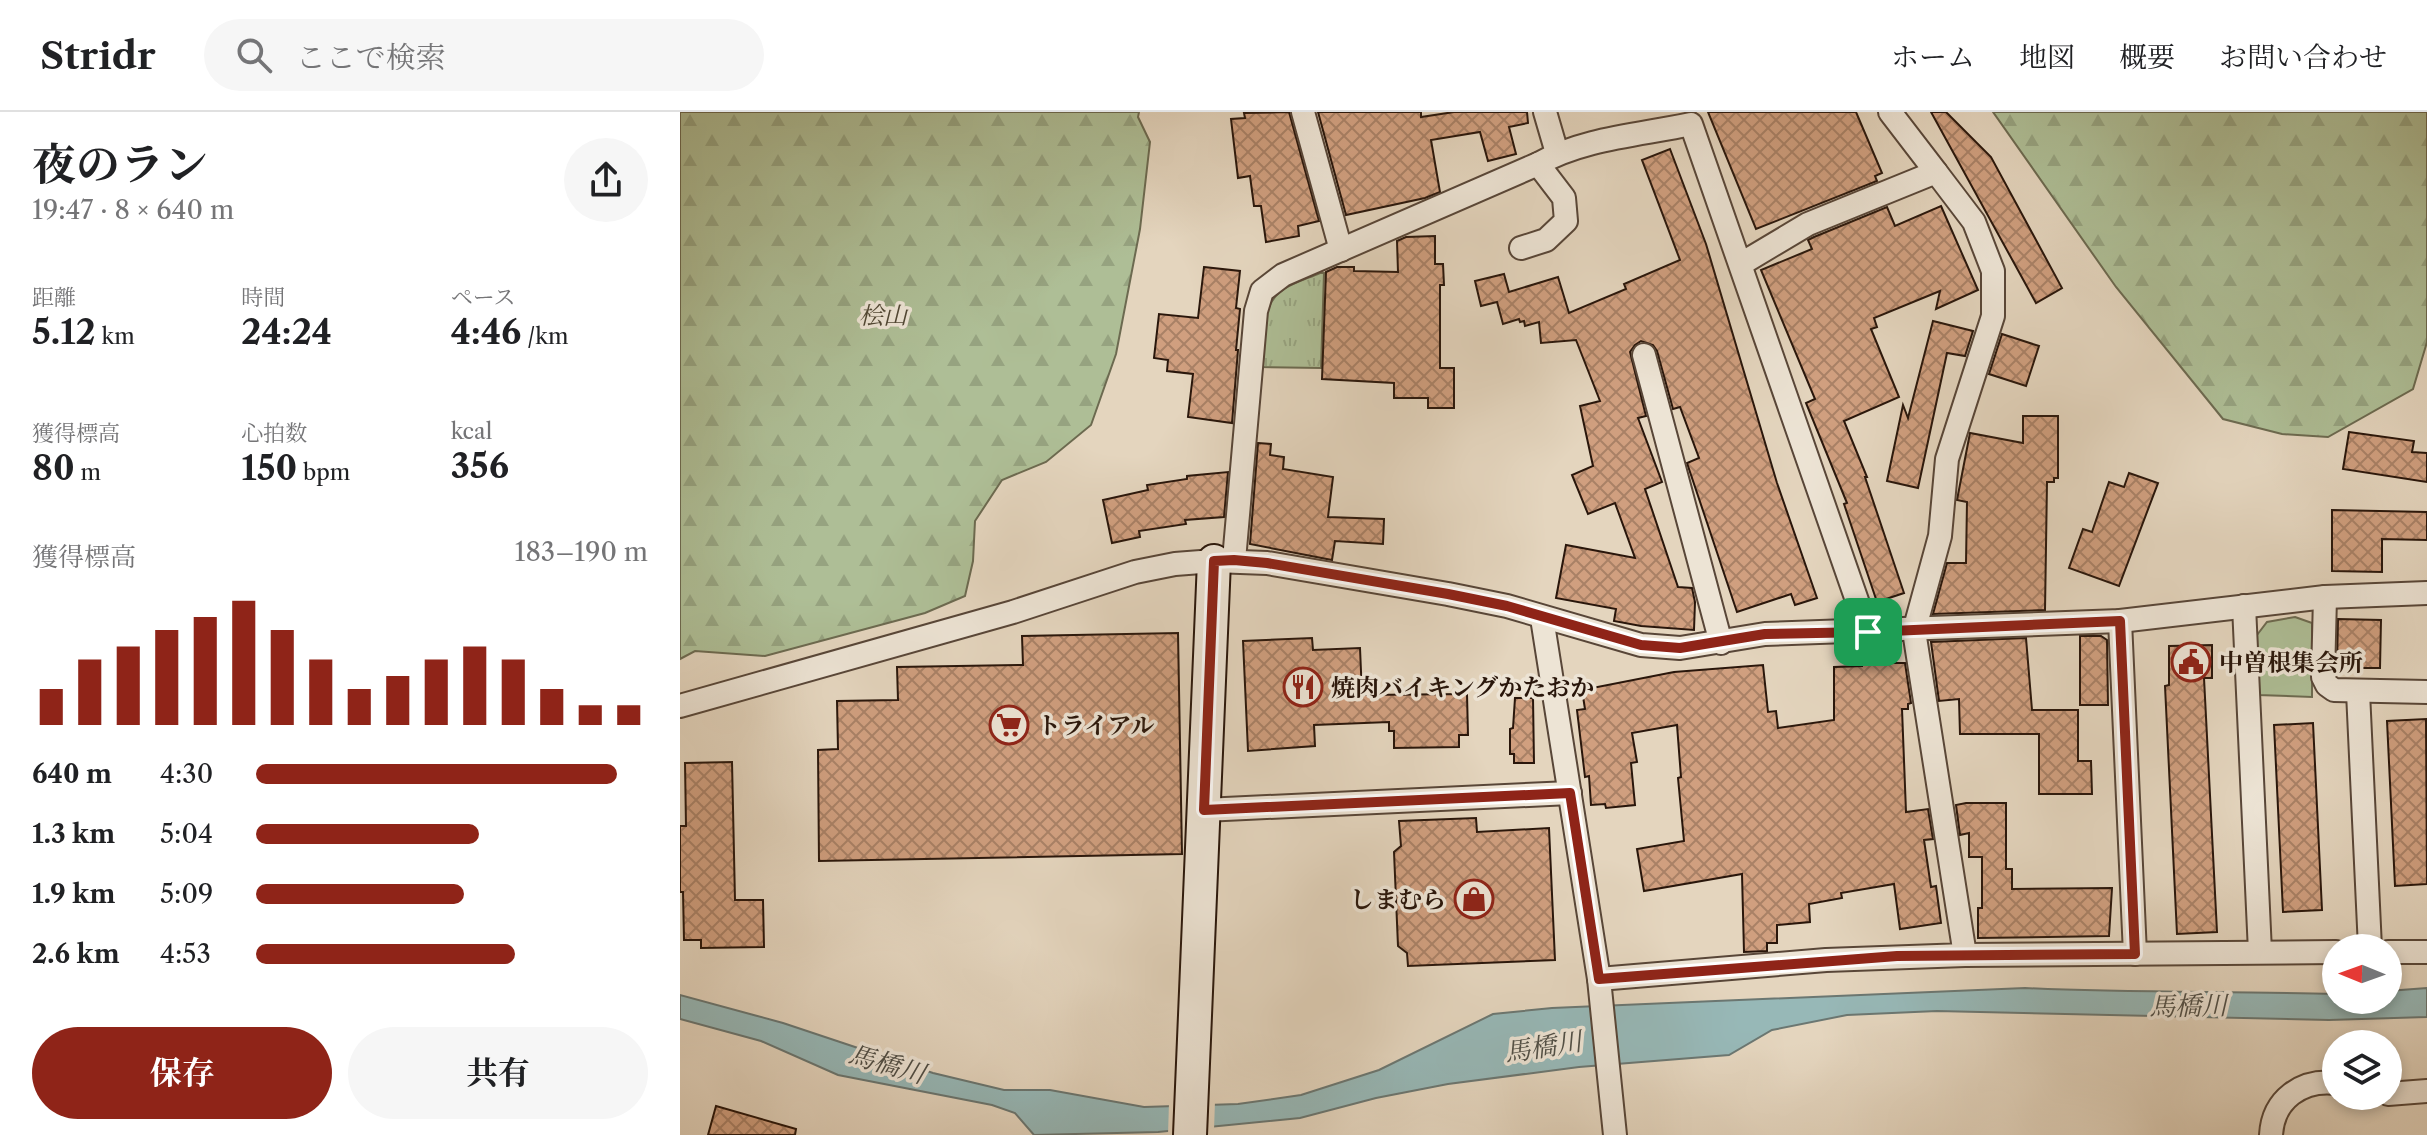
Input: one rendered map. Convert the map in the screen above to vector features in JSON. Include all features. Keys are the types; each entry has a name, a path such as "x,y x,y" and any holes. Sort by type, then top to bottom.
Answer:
{"street":[{"path":"1303,112 1341,250"},
{"path":"1521,248 1546,240 1566,221 1564,198 1548,158 1545,112"},
{"path":"1890,112 1974,222 1993,271 1993,316 1947,459 1940,536 1914,631 1965,955"},
{"path":"1190,1135 1204,810 1224,561 1256,311 1262,291 1283,275 1548,158 1588,144 1689,118 1868,632"},
{"path":"1741,264 1808,224 1936,172"},
{"path":"1644,355 1721,643"},
{"path":"680,706 1013,612 1135,572 1175,564 1224,561 1267,563 1507,606 1641,645 1680,648 1765,634 1914,631 2120,621 2325,597 2427,593"},
{"path":"2325,597 2323,677 2327,685 2334,690 2358,692 2427,692"},
{"path":"2244,606 2260,952"},
{"path":"1542,618 1599,982 1615,1135"},
{"path":"2120,621 2135,954"},
{"path":"2358,692 2369,934"},
{"path":"1204,810 1570,793"},
{"path":"1599,982 1826,960 1965,955 2322,952"},
{"path":"2402,952 2427,952"},
{"path":"2271,1135 2280,1105 2308,1084 2322,1081"},
{"path":"2402,1093 2427,1091"}],"green space":[{"name":"桧山","path":"680,112 1139,112 1138,117 1150,142 1140,229 1116,354 1091,425 1046,462 1002,480 975,521 973,561 965,596 925,613 765,656 695,651 680,659"},
{"path":"1993,112 2427,112 2427,342 2413,389 2328,437 2282,434 2223,419 2116,287"},
{"path":"1324,273 1321,368 1259,367 1264,324 1270,304 1284,289"},
{"path":"2295,617 2312,623 2312,697 2258,695 2257,635 2267,622"}],"water":[{"name":"馬橋川","path":"2025,988 2322,994 2322,1014 2402,1014 2402,990 2427,988 2427,1017 2329,1020 1937,1011 1847,1015 1772,1030 1729,1055 1579,1067 1448,1084 1376,1098 1300,1118 1158,1132 1034,1135 1015,1113 992,1105 838,1075 761,1041 680,1019 680,995 783,1023 933,1073 1004,1090 1050,1090 1144,1107 1238,1104 1301,1095 1379,1070 1493,1014 1552,1008"}],"pier":[{"path":"1215,1101 1214,1130 1168,1135 1169,1102"}],"building":[{"path":"1289,112 1319,221 1298,226 1299,236 1266,242 1261,206 1254,206 1250,176 1238,178 1231,119 1245,118 1244,113"},
{"path":"1318,112 1421,112 1421,117 1454,112 1527,112 1528,123 1509,127 1516,154 1488,161 1480,132 1431,140 1440,192 1346,215"},
{"path":"1708,112 1856,112 1882,173 1875,176 1877,181 1756,229"},
{"path":"1931,112 1946,112 1991,157 2062,288 2036,303"},
{"path":"1670,149 1706,244 1777,483 1817,598 1795,605 1791,594 1737,612 1687,463 1699,458 1680,407 1673,409 1657,351 1653,345 1641,341 1630,352 1646,416 1638,418 1662,482 1645,489 1678,587 1692,588 1694,630 1614,621 1616,609 1556,598 1566,545 1635,558 1615,503 1588,514 1572,475 1593,466 1580,406 1600,401 1576,340 1541,343 1539,322 1525,326 1524,321 1520,322 1519,319 1503,324 1497,302 1481,306 1475,281 1504,274 1509,292 1558,277 1569,313 1626,289 1624,284 1680,260 1642,160"},
{"path":"1941,206 1978,290 1936,309 1940,291 1874,318 1877,327 1871,329 1899,397 1844,421 1867,477 1904,593 1877,602 1844,504 1847,503 1806,403 1815,399 1761,270 1812,249 1808,240 1814,237 1887,207 1895,226"},
{"path":"1435,236 1435,264 1443,264 1444,285 1440,285 1440,368 1454,368 1454,408 1428,408 1428,398 1394,398 1394,383 1322,379 1326,272 1337,267 1354,267 1354,271 1398,272 1397,241 1406,237"},
{"path":"1204,267 1240,271 1232,423 1188,417 1193,374 1167,371 1168,360 1154,358 1159,314 1198,318"},
{"path":"1933,321 1973,331 1965,356 1947,353 1918,488 1887,481 1903,405 1908,418"},
{"path":"2002,334 2039,346 2026,386 1989,374"},
{"path":"2023,416 2058,416 2058,478 2047,482 2045,610 1933,614 1947,563 1966,563 1967,502 1957,500 1970,433 2023,443"},
{"path":"2349,432 2414,441 2412,452 2427,453 2427,482 2343,469"},
{"path":"1258,443 1271,444 1270,455 1284,457 1283,469 1333,477 1328,517 1384,519 1383,544 1335,541 1332,560 1250,544"},
{"path":"1228,472 1224,517 1185,520 1186,524 1139,531 1140,537 1112,543 1103,500 1148,490 1147,485 1187,479 1187,476"},
{"path":"2129,473 2158,483 2119,586 2069,568 2083,529 2092,532 2109,482 2124,487"},
{"path":"2332,510 2427,512 2427,540 2382,539 2382,572 2332,571"},
{"path":"2338,619 2381,620 2380,668 2350,668 2350,663 2337,663"},
{"name":"トライアル","path":"1178,633 1182,854 819,861 818,750 838,749 837,701 898,700 897,667 1023,665 1022,636"},
{"path":"2080,636 2101,636 2107,640 2108,705 2080,705"},
{"name":"焼肉バイキングかたおか","path":"1312,638 1313,650 1360,648 1362,695 1467,694 1468,735 1459,735 1459,747 1394,748 1394,731 1389,731 1389,722 1314,725 1315,746 1248,751 1243,641"},
{"path":"2026,638 2032,710 2078,710 2078,761 2091,761 2092,794 2039,794 2039,734 1960,734 1959,699 1939,701 1931,642"},
{"path":"2212,645 2212,678 2204,678 2217,932 2177,934 2165,686 2169,685 2169,646"},
{"path":"1862,663 1905,663 1911,703 1908,709 1902,709 1906,812 1928,809 1933,839 1924,840 1931,887 1936,886 1941,923 1900,929 1894,884 1841,893 1842,898 1809,904 1810,922 1777,925 1777,943 1767,943 1767,951 1744,952 1742,874 1644,891 1637,849 1684,841 1677,725 1632,733 1637,762 1631,763 1635,805 1606,808 1605,804 1591,805 1577,710 1585,709 1582,690 1674,672 1763,665 1768,712 1776,711 1778,728 1834,720 1834,667 1862,666"},
{"path":"1515,698 1533,698 1534,763 1514,763 1514,754 1510,754"},
{"path":"2426,719 2427,884 2395,886 2387,721"},
{"path":"2313,723 2322,910 2283,912 2274,725"},
{"path":"732,762 735,900 763,900 764,947 701,948 701,940 684,940 680,826 686,826 685,763"},
{"path":"2006,803 2006,869 2012,869 2012,889 2112,888 2109,936 1978,938 1978,908 1982,908 1982,857 1969,857 1969,833 1960,835 1956,805"},
{"name":"しまむら","path":"1476,818 1477,832 1549,828 1555,960 1408,966 1407,953 1398,946 1394,852 1401,846 1399,821"},
{"path":"716,1106 796,1129 795,1135 708,1135"}],"place":[{"name":"中曽根集会所","path":"2191,662"},
{"name":"焼肉バイキングかたおか","path":"1303,687"},
{"name":"トライアル","path":"1009,725"},
{"name":"しまむら","path":"1474,899"}],"route":[{"path":"1214,561 1267,563 1448,594 1507,606 1641,645 1680,648 1765,634 1868,632 2120,621 2135,954 1897,956 1599,979 1570,793 1204,810 1214,561"}]}
